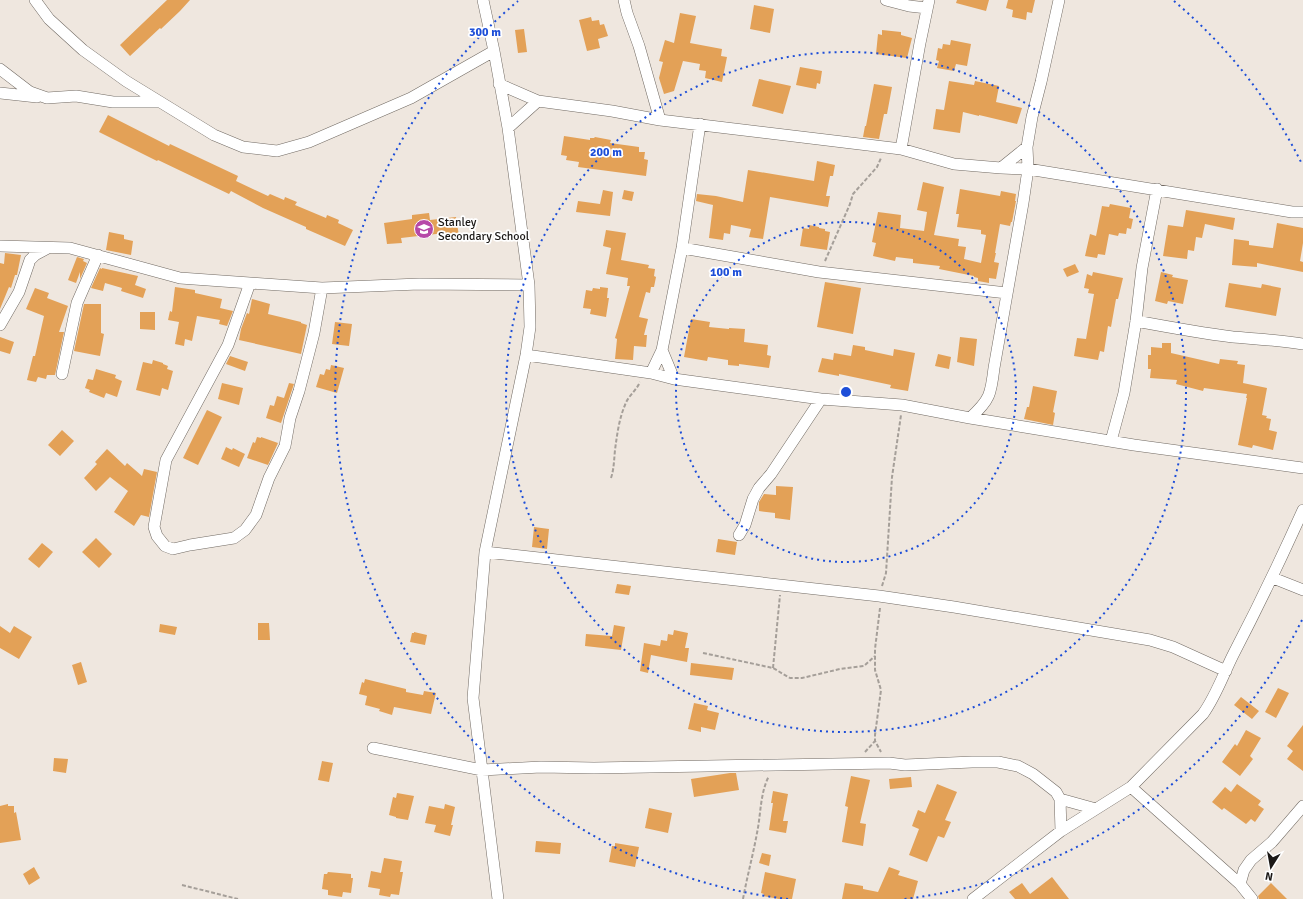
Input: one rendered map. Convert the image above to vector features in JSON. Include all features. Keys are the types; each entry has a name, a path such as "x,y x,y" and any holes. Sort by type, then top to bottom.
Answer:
{"street":[{"path":"35,0 49,19 83,50 126,81 214,136 242,146 277,150 309,142 411,98 494,51"},
{"path":"483,0 508,128 529,285 530,327 526,355 485,552 474,698 498,899"},
{"path":"624,0 660,120"},
{"path":"886,0 909,6 928,4 901,149"},
{"path":"970,418 984,406 990,393 1023,203 1028,168 1027,147 1032,118 1059,0"},
{"path":"0,69 30,92 47,98"},
{"path":"500,84 538,101 612,111 660,120 901,149 954,164 1001,168 1028,168 1292,212 1303,212"},
{"path":"0,93 47,98 76,96 113,102 160,102"},
{"path":"508,128 538,101"},
{"path":"648,373 662,350 682,248 700,124"},
{"path":"1001,168 1027,147"},
{"path":"1111,441 1124,393 1136,321 1142,268 1157,189"},
{"path":"0,246 70,248 180,278 322,288 418,284 529,285"},
{"path":"0,325 19,292 30,260 35,255 48,248"},
{"path":"682,248 820,272 1007,293"},
{"path":"62,374 77,303 98,255"},
{"path":"250,283 228,345 166,460 154,526 157,536 165,546 173,549 234,538 245,530 256,515 269,478 285,446 290,418 299,391 314,333 322,288"},
{"path":"1136,321 1169,328 1233,337 1303,344"},
{"path":"662,350 674,379"},
{"path":"526,355 648,373 674,379 821,399 902,405 970,418 1111,441 1303,468"},
{"path":"739,535 745,525 753,499 759,488 771,474 821,399"},
{"path":"973,899 1061,831 1130,787 1203,714 1212,703 1226,670 1272,578 1303,510"},
{"path":"485,552 879,596 954,607 1150,640 1226,670"},
{"path":"1272,578 1303,590"},
{"path":"373,748 482,770 540,767 594,768 889,763 906,765 998,762 1018,766 1033,774 1056,792 1060,799 1061,831"},
{"path":"1130,787 1240,884 1252,899"},
{"path":"1060,799 1096,809"},
{"path":"1240,884 1244,870 1251,860 1272,842 1303,806"}],"path":[{"path":"820,272 853,194 877,167 885,147"},
{"path":"611,478 614,469 616,442 625,406 628,398 648,373"},
{"path":"889,763 875,741 877,710 881,690 875,670 880,610 879,596 886,573 892,477 902,405"},
{"path":"773,668 781,586"},
{"path":"704,653 773,668 790,678 802,678 840,669 864,666 876,656"},
{"path":"743,899 755,846 766,783 772,771 784,764"},
{"path":"182,885 238,899"}],"building":[{"path":"167,0 190,0 161,29 160,28 130,56 120,45"},
{"path":"957,0 989,0 986,11 956,3"},
{"path":"1008,0 1035,0 1032,13 1027,12 1026,20 1012,17 1013,10 1006,8"},
{"path":"754,5 774,9 770,33 750,29"},
{"path":"680,13 696,16 690,43 722,49 721,56 727,57 722,82 705,78 706,71 699,70 700,64 683,61 674,91 664,94 659,78 663,62 659,61 665,40 674,43"},
{"path":"591,17 592,21 599,20 600,25 604,24 608,36 598,39 600,48 587,51 579,20"},
{"path":"524,29 527,52 518,53 515,30"},
{"path":"882,30 901,32 901,35 912,38 907,58 876,54 878,34 882,35"},
{"path":"951,40 971,44 967,66 956,64 954,71 937,68 939,61 936,60 938,48 942,49 943,44 950,45"},
{"path":"800,67 822,71 820,84 817,83 816,89 796,85"},
{"path":"759,79 791,86 783,114 752,106"},
{"path":"949,81 974,85 975,81 999,86 996,102 1022,108 1017,124 963,112 960,133 933,129 936,109 944,110"},
{"path":"874,84 892,87 887,114 884,114 879,139 863,137"},
{"path":"108,115 169,146 170,144 238,176 236,181 268,196 270,194 284,200 285,197 297,202 295,205 326,218 327,215 339,220 338,223 353,230 345,246 306,229 306,227 263,208 231,191 229,194 158,160 157,161 99,132"},
{"path":"564,136 590,140 590,138 595,137 611,140 610,143 639,147 639,152 645,152 644,159 648,160 646,176 578,167 579,162 566,160 567,156 561,155"},
{"path":"817,161 835,165 833,176 830,176 826,196 830,196 828,207 770,197 763,239 749,237 751,229 731,225 730,234 724,233 723,240 709,238 713,205 696,201 697,194 716,196 743,202 748,170 814,181"},
{"path":"923,182 944,187 934,235 959,239 958,246 966,247 964,259 981,263 986,235 981,234 981,230 957,227 959,214 956,214 960,189 1000,196 1001,191 1016,194 1016,201 1010,226 1000,224 994,262 999,263 996,279 989,278 989,283 978,281 978,278 974,276 939,269 940,266 913,263 913,259 896,257 895,261 873,256 876,243 872,242 878,212 901,215 900,228 924,231 927,212 917,210"},
{"path":"603,190 613,192 610,216 576,212 578,201 600,204"},
{"path":"624,190 634,192 632,201 622,199"},
{"path":"1110,204 1131,208 1129,218 1133,219 1131,229 1127,228 1126,234 1119,233 1118,236 1109,234 1105,255 1098,254 1097,258 1085,256 1090,234 1096,236 1102,206 1109,207"},
{"path":"1186,210 1235,218 1233,230 1205,224 1202,238 1196,237 1194,251 1188,250 1187,259 1163,256 1168,225 1183,227"},
{"path":"429,213 430,220 456,217 459,236 446,238 445,233 401,238 402,243 387,244 384,223 412,219 412,215"},
{"path":"1277,223 1303,228 1303,243 1300,261 1303,262 1303,272 1257,263 1257,267 1232,265 1234,239 1249,241 1249,245 1273,248"},
{"path":"809,225 825,229 825,231 830,232 827,250 800,246 803,228 809,229"},
{"path":"606,230 626,233 621,260 649,265 648,268 655,269 654,276 656,277 654,287 651,287 650,293 646,292 639,317 648,319 644,335 647,335 646,347 634,346 633,360 615,359 617,339 615,338 630,286 627,286 628,278 606,274 611,248 603,246"},
{"path":"109,232 124,235 124,239 133,241 131,255 106,250"},
{"path":"5,253 21,255 17,275 15,275 11,288 9,287 0,309 0,263 4,264"},
{"path":"77,257 84,259 83,261 87,263 80,279 80,272 76,283 68,280"},
{"path":"1075,264 1079,272 1067,277 1063,269"},
{"path":"100,268 138,276 135,285 146,289 143,298 121,291 122,288 105,283 103,291 91,288"},
{"path":"1093,272 1123,278 1118,299 1116,299 1111,327 1108,326 1104,352 1100,351 1098,360 1074,356 1077,338 1086,339 1094,294 1088,293 1089,289 1084,288 1087,274 1092,276"},
{"path":"1161,272 1173,275 1172,277 1188,280 1183,304 1168,301 1167,304 1155,301"},
{"path":"825,282 861,288 853,334 817,327"},
{"path":"1229,283 1261,288 1262,284 1281,288 1276,316 1225,307"},
{"path":"175,287 195,290 195,293 222,299 220,308 233,311 227,326 219,324 220,320 197,316 192,341 185,339 184,346 175,344 179,322 168,320 170,311 172,312"},
{"path":"600,287 608,288 607,298 609,298 606,317 590,314 591,309 583,308 586,290 592,291 593,288 600,289"},
{"path":"35,288 49,293 47,298 68,306 59,332 64,332 55,375 47,375 46,379 38,377 36,382 27,380 33,356 35,356 44,316 26,309"},
{"path":"252,299 270,304 268,314 301,322 307,325 301,354 239,340 241,329 247,313 249,314"},
{"path":"84,304 101,304 101,333 104,334 100,356 74,351"},
{"path":"140,312 155,312 155,330 140,329"},
{"path":"691,319 710,322 709,327 745,329 744,342 768,345 767,355 771,356 769,368 739,364 739,366 728,365 728,360 708,357 707,361 684,357"},
{"path":"335,322 352,324 349,346 332,344"},
{"path":"0,337 14,342 10,354 0,351"},
{"path":"960,337 977,339 974,366 957,362"},
{"path":"1162,343 1171,343 1171,353 1219,364 1220,359 1238,361 1237,364 1245,365 1243,383 1267,388 1262,415 1271,419 1269,430 1277,432 1273,450 1253,445 1252,448 1238,445 1247,394 1204,388 1203,391 1176,384 1177,380 1150,378 1151,369 1148,369 1148,355 1151,355 1151,347 1162,348"},
{"path":"853,345 865,347 865,350 893,356 894,349 915,353 908,391 890,388 891,385 839,374 839,376 818,372 822,358 833,360 834,353 851,356"},
{"path":"938,354 951,357 949,369 935,366"},
{"path":"230,356 248,362 245,371 226,364"},
{"path":"153,360 163,363 168,366 167,369 173,371 168,390 162,388 160,396 136,390 143,362 152,364"},
{"path":"331,365 344,368 337,393 316,387 320,374 324,375 326,369 330,370"},
{"path":"96,369 116,375 115,378 122,381 117,397 106,393 104,398 89,392 90,390 85,388 88,379 93,380"},
{"path":"222,383 243,388 239,405 218,399"},
{"path":"289,383 294,384 281,423 266,418 270,405 274,406 277,396 284,398"},
{"path":"1033,386 1057,391 1053,412 1055,413 1053,425 1024,419 1027,407 1029,407"},
{"path":"207,410 222,417 198,465 183,458"},
{"path":"62,430 74,441 60,456 48,445"},
{"path":"257,437 278,443 268,465 247,458 253,442 255,443"},
{"path":"226,447 232,450 233,448 245,454 239,467 221,459"},
{"path":"107,449 125,466 127,463 142,476 144,469 157,472 149,517 141,515 134,526 114,512 128,491 110,477 96,491 84,478 97,464 95,462"},
{"path":"776,486 793,487 790,520 775,518 775,513 759,511 759,502 764,494 776,495"},
{"path":"534,527 549,529 547,549 532,547"},
{"path":"96,538 112,554 99,568 82,552"},
{"path":"718,539 737,542 735,555 716,552"},
{"path":"42,543 53,552 39,568 28,559"},
{"path":"617,584 631,586 629,595 615,593"},
{"path":"258,623 269,623 270,640 258,640"},
{"path":"160,624 177,627 175,635 159,632"},
{"path":"614,625 625,627 621,650 585,646 586,634 612,636"},
{"path":"0,626 10,633 14,626 32,637 19,659 0,648"},
{"path":"674,630 688,633 685,648 689,648 687,662 651,655 648,673 640,671 644,643 660,646 661,640 667,641 668,634 673,635"},
{"path":"414,632 427,635 425,645 410,642 412,633"},
{"path":"81,662 87,682 78,685 72,665"},
{"path":"691,663 734,668 732,680 690,675"},
{"path":"365,679 406,689 406,692 423,695 424,691 436,693 431,714 394,707 392,715 379,711 380,709 365,705 367,696 359,694 362,682 364,683"},
{"path":"1278,688 1289,693 1276,718 1265,712"},
{"path":"1241,697 1259,711 1252,719 1234,705"},
{"path":"694,703 708,706 707,710 719,713 715,730 701,727 701,732 688,729"},
{"path":"1303,725 1303,771 1287,759 1293,751 1287,746"},
{"path":"1246,730 1261,738 1250,756 1253,759 1240,776 1222,762 1235,744 1237,746"},
{"path":"54,758 68,759 66,773 53,771"},
{"path":"322,761 333,763 329,782 318,780"},
{"path":"736,773 739,790 694,797 691,779"},
{"path":"851,776 870,780 860,823 866,824 863,846 842,842 848,807 845,806"},
{"path":"911,777 912,787 890,789 889,779"},
{"path":"937,784 957,792 945,820 951,822 944,838 938,836 927,862 909,855 919,829 912,826 918,810 925,813"},
{"path":"1237,784 1261,801 1258,805 1264,809 1255,822 1251,819 1246,824 1224,808 1222,810 1212,802 1225,787 1231,792"},
{"path":"773,791 788,794 783,821 788,821 786,833 769,830 773,803 771,803"},
{"path":"397,793 414,796 408,820 389,815 393,797 396,798"},
{"path":"8,804 8,806 14,806 14,813 16,812 21,840 0,843 0,806"},
{"path":"445,804 455,807 450,836 434,832 436,825 425,823 429,806 444,809"},
{"path":"649,808 672,813 668,833 645,828"},
{"path":"536,841 561,843 560,854 535,852"},
{"path":"615,843 639,847 635,867 609,862 612,846 615,846"},
{"path":"762,853 771,855 769,866 759,863"},
{"path":"384,858 402,861 400,872 403,872 399,895 391,894 390,897 379,895 380,889 368,887 371,871 381,873"},
{"path":"34,867 40,878 29,885 23,874"},
{"path":"889,867 900,871 898,875 918,881 913,899 842,899 845,883 863,886 863,889 878,892"},
{"path":"328,872 351,874 351,878 353,878 351,893 343,892 342,897 328,895 328,890 322,889 324,874 327,874"},
{"path":"765,872 796,879 792,899 779,899 763,896 764,894 761,893"},
{"path":"1052,877 1069,899 1015,899 1009,892 1022,883 1030,894"},
{"path":"1271,883 1287,899 1259,899 1258,896"}],"place":[{"name":"Stanley Secondary School","path":"424,229"}]}
